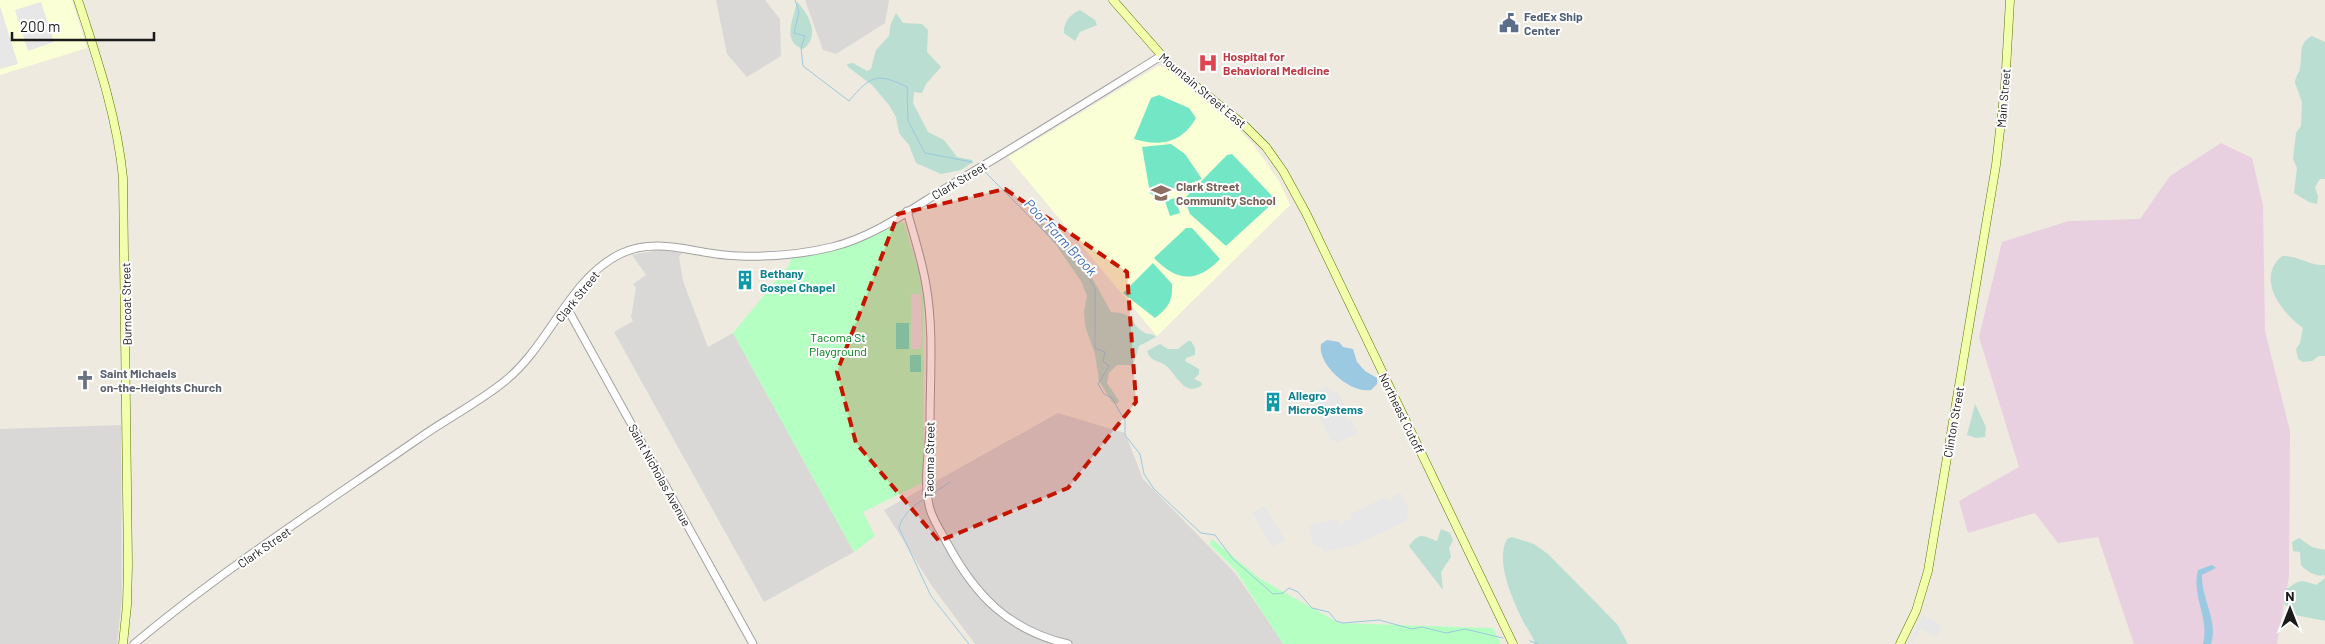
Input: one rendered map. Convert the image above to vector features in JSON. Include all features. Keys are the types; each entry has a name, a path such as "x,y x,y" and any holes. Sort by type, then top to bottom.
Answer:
{"main road":[{"name":"Burncoat Street","path":"78,0 116,125 123,178 128,562 127,605 123,644"},
{"name":"Mountain Street East","path":"1113,0 1161,56 1255,136 1273,156 1290,182"},
{"name":"Main Street","path":"1991,195 2005,87 2010,0"},
{"name":"Northeast Cutoff","path":"1290,182 1513,644"},
{"name":"Clinton Street","path":"1900,644 1916,611 1928,574 1991,195"}],"street":[{"name":"Clark Street","path":"134,644 193,595 505,381 536,350 579,289 601,266 631,249 664,245 739,256 804,252 827,248 857,239 907,212 1161,56"},
{"name":"Tacoma Street","path":"907,212 924,273 928,297 930,424 927,488 930,510 960,568 989,603 1016,624 1045,638 1068,644"},
{"name":"Saint Nicholas Avenue","path":"566,306 753,644"}],"highlighted area":[{"path":"1005,189 1127,272 1136,402 1068,488 939,541 856,443 837,372 898,214"}],"shaded area":[{"path":"0,0 72,0 87,48 0,75"},
{"path":"716,0 765,0 780,19 781,56 747,77 727,54"},
{"path":"805,0 889,1 885,23 836,54 823,50"},
{"path":"41,2 54,42 28,51 15,10"},
{"path":"797,2 809,19 812,32 808,44 803,49 796,46 792,41 791,35"},
{"path":"0,6 18,64 0,69"},
{"path":"1080,10 1095,20 1097,25 1080,32 1075,41 1064,33 1064,29 1068,19"},
{"path":"896,13 903,23 922,24 928,30 927,52 941,67 926,84 922,93 914,92 913,103 928,132 944,140 957,157 972,160 973,162 961,170 941,174 916,163 909,145 899,133 896,117 889,105 872,85 848,67 847,64 853,63 867,71 871,69 876,50 889,36 891,23"},
{"path":"2312,36 2325,42 2325,179 2320,179 2315,187 2318,197 2317,204 2309,202 2294,193 2297,168 2293,159 2296,133 2301,126 2302,102 2295,81 2300,68 2302,46"},
{"name":"Clark Street Community School","path":"1158,66 1165,67 1236,127 1253,144 1279,181 1290,205 1157,336 1008,157"},
{"path":"2221,143 2252,158 2263,205 2265,331 2290,431 2289,577 2277,644 2134,644 2098,537 2058,543 2035,513 1968,533 1959,501 2019,467 1979,337 2002,242 2069,221 2140,219 2170,176"},
{"path":"1037,220 1056,231 1079,254 1111,312 1130,317 1140,330 1156,337 1139,346 1133,365 1117,365 1109,373 1107,383 1119,401 1117,404 1112,402 1099,381 1095,354 1085,326 1084,311 1087,296 1081,281 1056,245 1035,222"},
{"path":"660,250 682,253 679,257 683,281 708,347 733,333 854,552 764,602 614,332 633,321 631,317 636,288 633,284 646,275 632,255"},
{"path":"2282,256 2325,265 2325,356 2319,356 2312,361 2303,362 2298,359 2296,349 2300,343 2303,328 2280,305 2271,285 2274,265"},
{"path":"911,294 921,294 921,349 911,349"},
{"path":"1327,340 1339,342 1343,347 1353,349 1357,362 1365,371 1377,378 1377,384 1371,390 1363,390 1345,383 1330,369 1324,361 1321,352 1321,344"},
{"path":"1188,341 1191,341 1195,348 1195,355 1186,358 1185,361 1199,369 1199,374 1194,379 1201,382 1202,385 1196,388 1190,388 1181,383 1165,365 1150,357 1147,351 1160,344 1168,349 1178,349"},
{"path":"1327,386 1333,393 1338,392 1345,406 1342,408 1347,420 1351,419 1358,433 1337,443 1335,440 1331,441 1311,398 1316,395 1315,392"},
{"path":"1975,404 1986,427 1985,437 1976,438 1967,435"},
{"path":"1058,413 1125,433 1143,479 1235,573 1284,644 975,644 932,586 884,510"},
{"path":"121,425 122,598 117,644 0,644 0,429"},
{"path":"1397,494 1402,494 1410,513 1406,515 1408,520 1353,546 1323,552 1323,548 1316,546 1312,541 1309,525 1338,519 1339,524 1352,518 1350,514 1386,497 1388,500 1391,500"},
{"path":"1265,506 1285,540 1272,547 1252,513"},
{"path":"1441,529 1450,533 1453,540 1449,548 1451,557 1441,572 1443,590 1409,546 1420,536 1437,541"},
{"path":"1512,537 1534,544 1548,554 1617,624 1628,644 1535,644 1514,601 1506,579 1503,558 1504,548 1507,539"},
{"path":"2299,538 2312,547 2325,550 2325,578 2324,575 2311,573 2301,565 2300,552 2293,551 2292,542"},
{"path":"2212,565 2216,568 2202,575 2202,584 2213,627 2213,636 2211,644 2203,644 2205,635 2204,625 2196,579 2198,570"},
{"path":"2325,578 2325,621 2295,615 2284,603 2285,590 2294,584 2302,581 2316,585"},
{"path":"1923,615 1942,626 1936,637 1921,629 1912,644 1907,644"}],"green space":[{"path":"1159,95 1189,108 1196,118 1184,133 1170,141 1153,143 1134,139 1151,98"},
{"path":"1171,144 1185,154 1202,179 1155,197 1150,193 1142,147"},
{"path":"1232,154 1276,200 1226,246 1190,214 1184,199 1227,155"},
{"path":"1175,198 1180,213 1170,216 1165,201"},
{"name":"Tacoma St Playground","path":"900,222 904,223 919,272 923,297 924,482 863,512 875,536 854,552 733,333 789,265 792,258 821,254 861,242"},
{"path":"1186,228 1192,228 1220,259 1212,267 1195,276 1179,275 1171,272 1154,258"},
{"path":"1153,263 1172,284 1172,295 1169,304 1155,318 1123,293"},
{"path":"896,323 909,323 909,349 896,349"},
{"path":"910,355 921,355 921,372 910,372"},
{"path":"1212,539 1259,578 1339,623 1493,628 1501,644 1283,644 1236,571 1209,544"}],"waterway":[{"name":"Poor Farm Brook","path":"795,0 799,12 794,33 805,36 801,48 803,66 849,101 863,86 875,79 888,79 907,87 908,121 925,153 972,162"},
{"name":"Poor Farm Brook","path":"984,171 1086,273 1095,289 1095,348 1105,352 1103,361 1109,366 1098,384 1104,394 1112,398 1125,421 1125,435 1140,454 1144,474 1154,489 1201,533 1215,535 1233,559 1273,594 1283,593 1289,588 1298,592 1312,608 1329,612 1336,621 1343,623 1379,620 1412,629 1422,627 1446,633 1465,629 1503,638"},
{"path":"932,494 950,482"},
{"path":"923,500 908,512 902,519 899,528 931,596 969,644"},
{"name":"Poor Farm Brook","path":"1530,641 1538,644"}],"place":[{"name":"FedEx Ship Center","path":"1509,23"},
{"name":"Hospital for Behavioral Medicine","path":"1208,63"},
{"name":"Clark Street Community School","path":"1161,193"},
{"name":"Bethany Gospel Chapel","path":"745,280"},
{"name":"Saint Michaels on-the-Heights Church","path":"85,380"},
{"name":"Allegro MicroSystems","path":"1273,402"}]}
